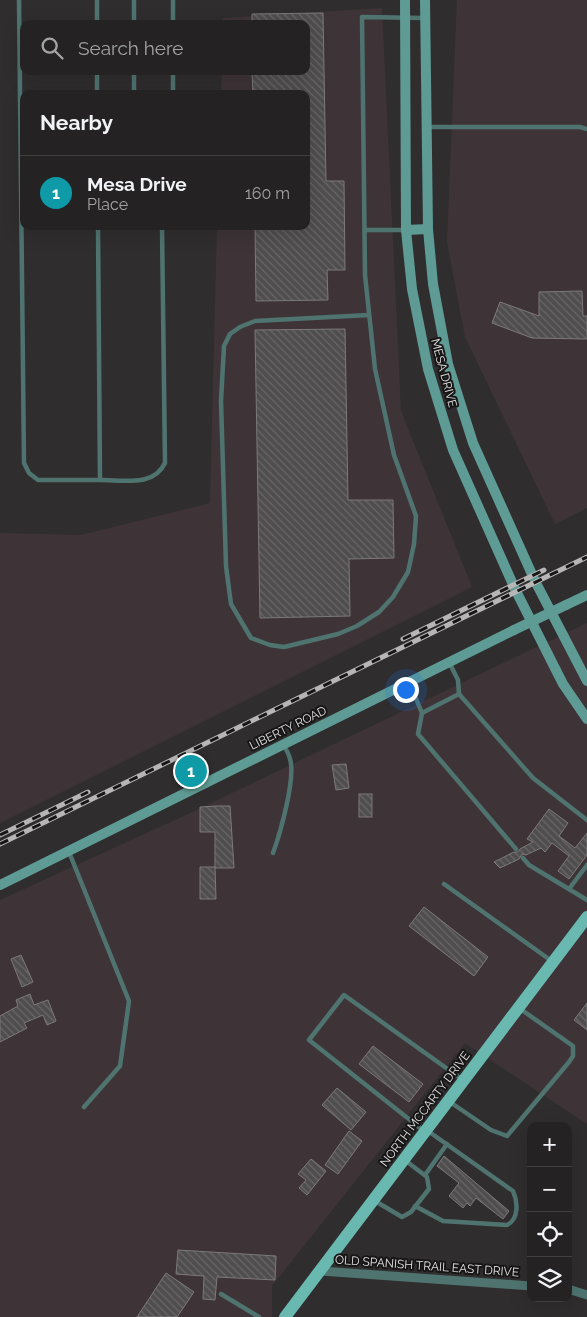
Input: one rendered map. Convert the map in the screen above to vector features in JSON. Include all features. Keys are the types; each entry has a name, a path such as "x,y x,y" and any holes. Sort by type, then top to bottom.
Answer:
{"main road":[{"name":"MESA DRIVE","path":"404,0 406,230 412,289 428,369 453,450 537,633 563,684 587,719"},
{"name":"MESA DRIVE","path":"425,0 428,229 433,284 448,364 473,443 535,581 587,681"},
{"path":"406,128 426,127"},
{"path":"406,230 428,229"},
{"name":"LIBERTY ROAD","path":"0,885 587,595"},
{"name":"NORTH MCCARTY DRIVE","path":"285,1317 587,917"}],"street":[{"name":"OLD SPANISH TRAIL EAST DRIVE","path":"321,1271 527,1286"},
{"path":"572,1289 587,1295"}],"lane":[{"path":"19,0 20,93"},
{"path":"97,0 97,20"},
{"path":"134,0 134,20"},
{"path":"173,0 173,20"},
{"path":"369,315 256,321 240,327 230,334 224,346 221,401 222,481 226,566 231,604 251,638 270,645 284,647 318,640 357,626 379,612 393,597 408,572 416,516 394,455 375,369 365,275 362,17 425,18"},
{"path":"97,75 97,90"},
{"path":"134,75 134,90"},
{"path":"173,75 173,90"},
{"path":"426,127 580,127 587,129"},
{"path":"21,230 24,463 29,473 38,480 148,480 160,473 165,463 162,230"},
{"path":"98,230 100,480"},
{"path":"365,230 406,230"},
{"path":"449,662 458,680 459,694 533,778 587,820"},
{"path":"409,682 422,712 418,734 516,849"},
{"path":"422,712 459,694"},
{"path":"273,853 282,828 290,780 291,760 283,744"},
{"path":"69,852 129,1001 120,1066 84,1107"},
{"path":"524,858 530,865 587,900"},
{"path":"569,889 587,865"},
{"path":"444,884 553,962"},
{"path":"415,1206 436,1218 451,1222 507,1225 515,1218 516,1202 513,1191 426,1131 309,1040 344,995 464,1080"},
{"path":"449,1101 490,1130 507,1136 569,1062 573,1056 573,1046 519,1008"},
{"path":"425,1175 447,1144"},
{"path":"374,1200 398,1216 406,1215 429,1189 429,1180 425,1175 405,1160"},
{"path":"221,1294 259,1317"}],"shaded area":[{"path":"457,0 587,0 587,508 555,524 465,337 447,242"},
{"path":"382,8 401,411 472,587 0,823 0,533 81,535 210,503 217,230 310,230 310,90 221,90 222,75 310,75 310,20 223,20 223,18"},
{"path":"587,623 587,1124 465,1043 272,1286 272,1317 0,1317 0,900 186,815"}],"building":[{"path":"323,13 326,181 344,181 345,270 327,270 328,300 256,301 255,230 310,230 310,90 253,90 252,75 310,75 310,20 252,20 252,14"},
{"path":"582,291 583,316 587,316 587,339 532,338 492,323 500,302 539,316 539,292"},
{"path":"345,329 348,500 393,500 394,558 349,559 350,616 260,618 255,330"},
{"path":"346,764 349,788 336,790 332,765"},
{"path":"359,794 372,794 372,817 359,817"},
{"path":"230,806 234,868 215,868 215,832 200,832 200,807"},
{"path":"549,809 568,823 559,836 575,848 587,833 587,855 569,879 558,871 569,856 552,843 545,852 541,848 526,855 522,854 519,859 500,868 494,862 514,852 518,852 533,842 527,839"},
{"path":"200,867 215,867 216,899 200,899"},
{"path":"424,907 488,957 474,976 409,926"},
{"path":"21,955 33,982 22,987 11,959"},
{"path":"30,994 34,1005 48,1000 56,1021 47,1025 43,1015 24,1023 27,1028 0,1042 0,1016 18,1006 16,1000"},
{"path":"587,1003 587,1030 574,1020"},
{"path":"373,1046 423,1084 409,1102 359,1064"},
{"path":"337,1088 366,1112 351,1130 322,1105"},
{"path":"349,1131 362,1141 338,1174 325,1165"},
{"path":"444,1156 509,1211 503,1219 476,1198 470,1206 467,1203 463,1208 449,1196 459,1183 437,1166"},
{"path":"311,1159 326,1171 307,1195 299,1188 306,1180 298,1174"},
{"path":"178,1250 276,1256 275,1280 217,1277 215,1300 203,1299 204,1276 176,1274"},
{"path":"166,1273 194,1292 177,1317 137,1317"}],"railway":[{"path":"0,844 587,557"},
{"path":"403,639 544,570"},
{"path":"0,835 88,792"}],"place":[{"name":"Mesa Drive","path":"191,771"}]}
